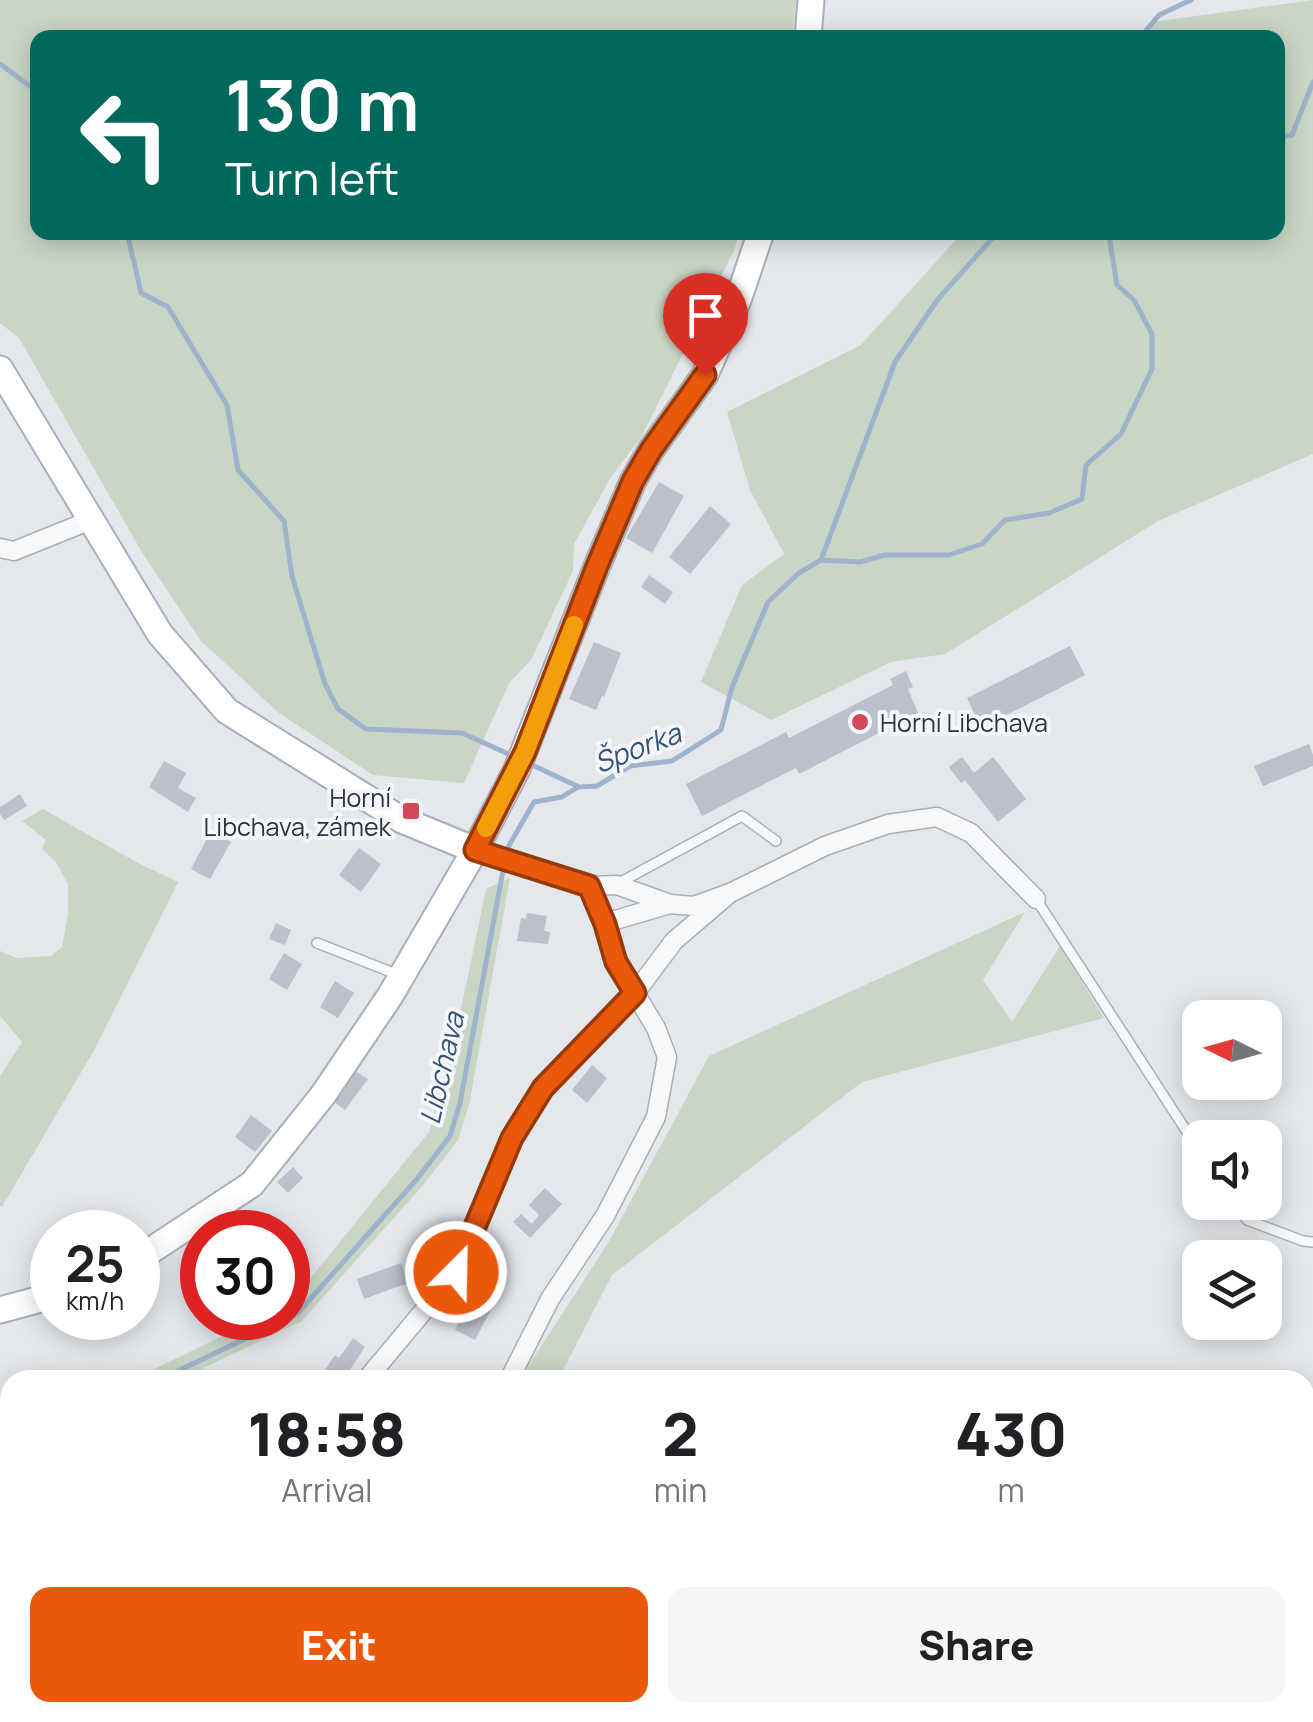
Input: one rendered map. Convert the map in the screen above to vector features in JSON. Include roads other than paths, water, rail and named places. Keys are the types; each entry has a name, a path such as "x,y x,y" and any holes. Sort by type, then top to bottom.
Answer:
{"street":[{"path":"809,30 811,0"},
{"path":"160,1245 252,1184 323,1095 485,853 633,481 705,375 738,300 758,240"},
{"path":"0,370 160,634 226,711 402,820 485,853 589,886 617,885 670,904 694,906 730,893 825,846 888,824 937,816 971,833 1036,899"},
{"path":"0,548 14,551 91,520"},
{"path":"514,1370 550,1299 606,1216 656,1117 667,1056 656,1028 616,962 589,886"},
{"path":"374,1370 456,1272 512,1138 543,1088 635,993 674,941 730,893"},
{"path":"605,924 670,904"},
{"path":"0,1310 30,1302"}],"lane":[{"path":"617,885 742,816 776,842"},
{"path":"1036,899 1182,1124"},
{"path":"317,943 402,976"},
{"path":"1246,1220 1313,1242"}],"waterway":[{"path":"1147,30 1159,15 1191,0"},
{"name":"Šporka","path":"0,64 30,86"},
{"name":"Šporka","path":"1285,136 1292,135 1313,82"},
{"name":"Šporka","path":"129,240 141,293 168,307 227,405 238,470 284,521 292,576 325,684 338,709 366,729 462,733 515,757"},
{"path":"821,560 895,362 938,299 991,240"},
{"name":"Šporka","path":"530,764 579,787 597,786 630,766 672,761 721,730 732,687 768,602 799,573 821,560 860,562 885,555 949,555 982,544 1005,520 1049,513 1082,499 1086,465 1121,434 1152,369 1152,334 1134,300 1117,285 1110,240"},
{"name":"Libchava","path":"180,1370 297,1314 417,1179 450,1136 460,1103 507,849 534,802 562,797 578,787"}],"place":[{"name":"Horní Libchava","path":"860,722"},
{"name":"Horní Libchava, zámek","path":"411,811"}]}
